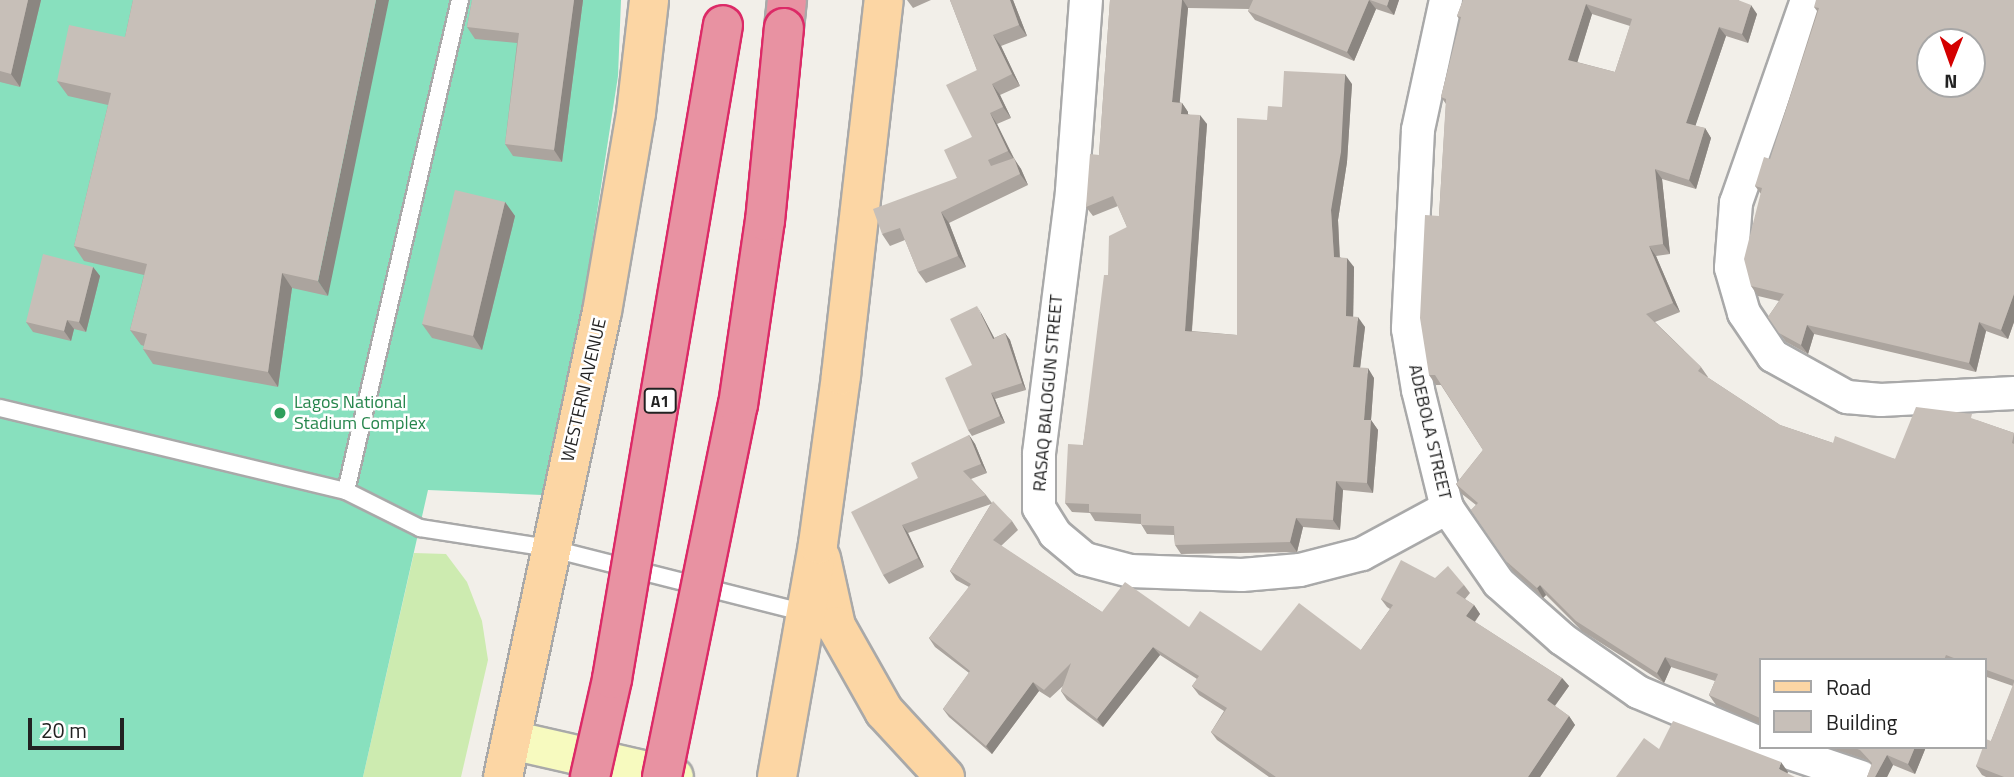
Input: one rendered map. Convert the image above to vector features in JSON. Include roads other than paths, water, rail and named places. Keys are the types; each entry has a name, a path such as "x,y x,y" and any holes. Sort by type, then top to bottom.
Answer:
{"highway":[{"name":"A1","path":"590,777 612,679 724,12"},
{"path":"662,777 738,405 765,221 785,14"}],"main road":[{"name":"WESTERN AVENUE","path":"503,777 549,548 602,312 636,113 649,0"},
{"path":"777,777 818,544 867,166 884,0"},
{"path":"818,544 836,626 884,711 945,777"}],"street":[{"name":"RASAQ BALOGUN STREET","path":"1086,0 1072,192 1040,454 1039,508 1055,534 1085,559 1130,571 1242,575 1300,570 1362,554 1447,508"},
{"name":"ADEBOLA STREET","path":"1446,0 1418,130 1408,329 1418,390 1447,508 1499,583 1562,639 1638,692 1758,742"},
{"path":"1807,0 1736,203 1731,268 1744,313 1773,356 1847,397 1881,400 2014,393"},
{"path":"511,740 674,777"},
{"path":"1778,749 1861,777"}],"lane":[{"path":"346,491 460,0"},
{"path":"0,408 346,491 420,528 549,548 805,613"}],"place":[{"name":"Lagos National Stadium Complex","path":"280,413"}]}
